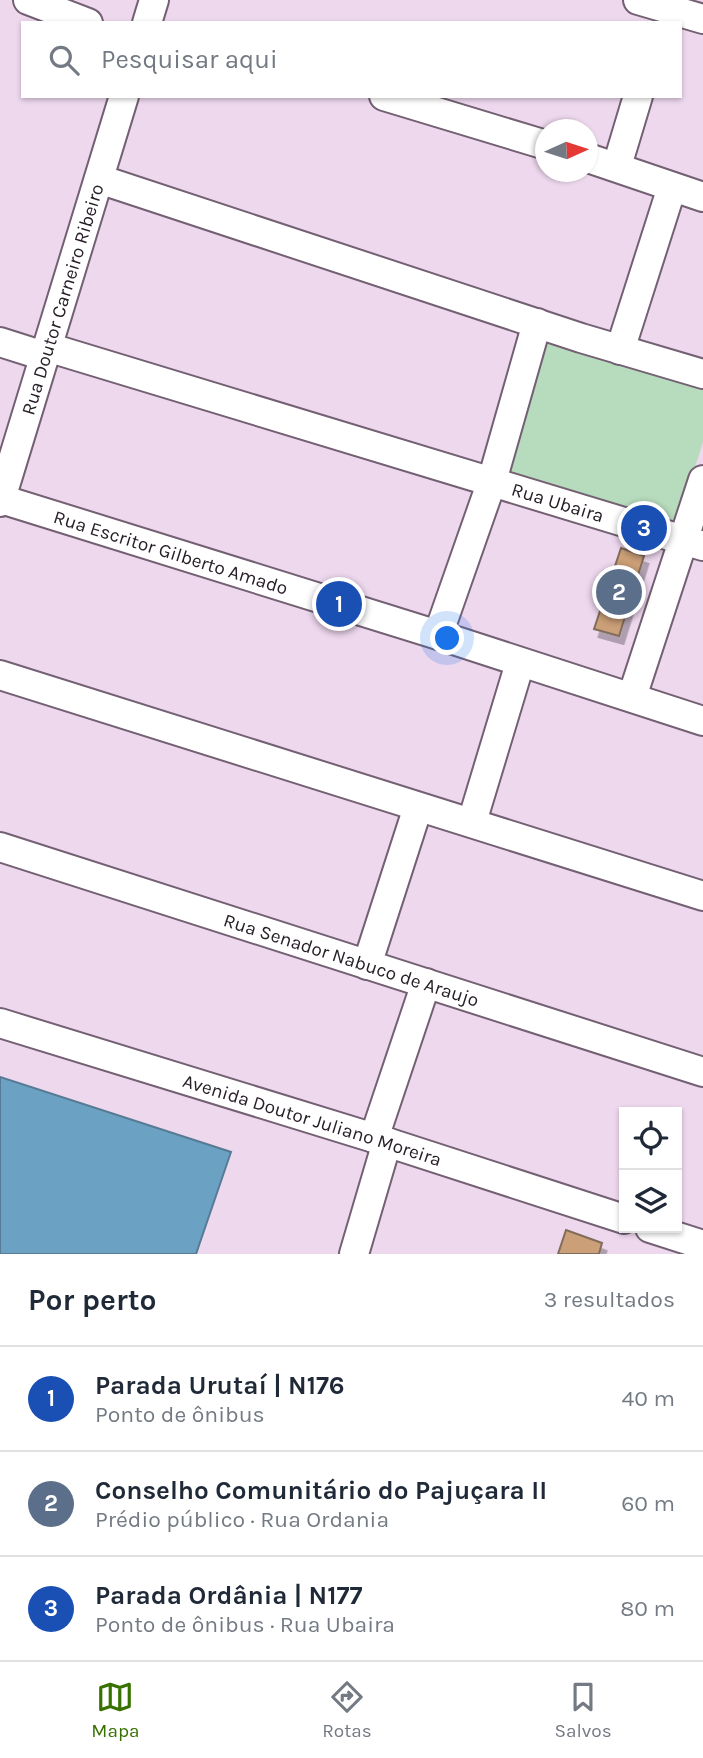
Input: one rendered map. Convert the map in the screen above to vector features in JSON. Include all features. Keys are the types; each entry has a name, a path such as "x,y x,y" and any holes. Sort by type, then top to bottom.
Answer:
{"street":[{"path":"28,0 83,21"},
{"path":"148,21 154,0"},
{"path":"638,0 663,16 703,19"},
{"name":"Rua Doutor Carneiro Ribeiro","path":"0,501 123,98"},
{"path":"391,98 535,142"},
{"path":"617,166 637,98"},
{"path":"598,161 703,197"},
{"path":"99,179 620,350 703,374"},
{"path":"620,350 672,187"},
{"path":"438,635 492,481 537,323"},
{"name":"Rua Ubaira","path":"0,342 45,351 492,481 693,543"},
{"path":"632,697 693,543 703,480"},
{"name":"Rua Escritor Gilberto Amado","path":"0,501 438,635 703,721"},
{"path":"472,822 520,663"},
{"path":"0,675 703,896"},
{"path":"367,965 418,807"},
{"name":"Rua Senador Nabuco de Araujo","path":"0,847 703,1072"},
{"path":"354,1254 381,1140 426,983"},
{"name":"Avenida Doutor Juliano Moreira","path":"0,1023 381,1140 619,1217"},
{"path":"666,1233 703,1245"}],"green space":[{"path":"536,334 703,384 703,442 676,527 501,472"}],"water":[{"path":"0,1077 231,1152 196,1254 0,1254"}],"building":[{"path":"621,548 644,556 619,636 594,629"},
{"path":"566,1230 602,1243 599,1254 558,1254"}],"place":[{"name":"Parada Ordânia | N177","path":"644,528"},
{"name":"Conselho Comunitário do Pajuçara II","path":"619,592"},
{"name":"Parada Urutaí | N176","path":"339,604"}]}
